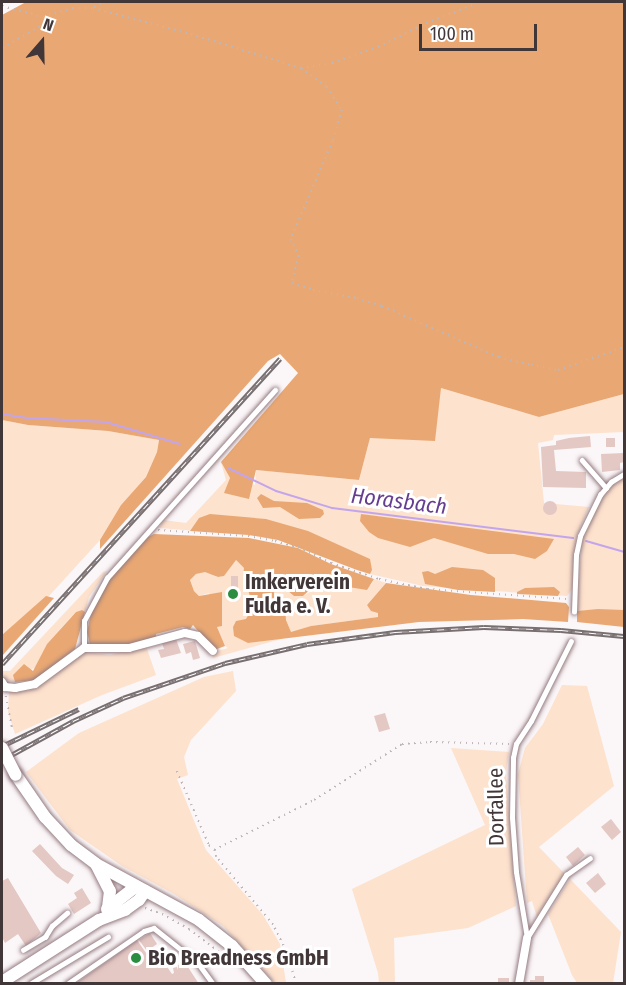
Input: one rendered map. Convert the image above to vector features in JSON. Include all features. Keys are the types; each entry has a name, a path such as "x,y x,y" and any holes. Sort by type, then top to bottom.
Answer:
{"main road":[{"path":"2,748 16,775 45,817 65,839 96,864 184,910 216,932 248,962 266,984"},
{"path":"96,864 110,891 108,908"},
{"path":"99,920 108,908 140,889"},
{"path":"2,982 99,920 125,910 139,900 140,889"}],"street":[{"path":"3,684 15,688 35,684 84,648 129,648 172,635 191,633 206,642 213,651"},
{"name":"Dorfallee","path":"519,984 521,961 528,938"}],"lane":[{"path":"84,648 84,621 113,570 215,460 275,390"},
{"path":"582,460 606,488"},
{"path":"574,612 580,536 590,512 606,488 624,474"},
{"name":"Dorfallee","path":"528,938 516,872 511,775 516,744 531,721 571,641"},
{"path":"528,938 566,875 590,858"},
{"path":"23,950 45,938 52,926 67,913"},
{"path":"67,984 144,931 154,928 198,963 213,984"},
{"path":"30,984 108,938"}],"path":[{"path":"93,8 103,2"},
{"path":"301,68 332,63 378,48 426,23 476,4"},
{"path":"2,6 43,17 73,8 93,8 191,34 301,68 327,87 342,110 333,141 291,239 299,256 292,283 382,306 498,357 531,365 558,370 624,347"},
{"path":"2,48 44,24 50,14"},
{"path":"150,529 248,536 275,541 298,547 332,563 379,579 427,589 574,600"},
{"path":"3,684 12,727"},
{"path":"214,850 314,800 402,744 430,742 516,744"},
{"path":"177,771 216,857 273,925 286,951 296,984"},
{"path":"139,906 162,914 189,928 235,964"}],"shaded area":[{"path":"26,2 624,2 624,394 539,417 441,388 435,441 370,438 359,480 256,470 249,499 224,493 230,478 221,462 298,373 280,354 268,361 100,549 100,540 121,505 146,477 157,452 159,440 108,431 28,425 2,420 2,15"},
{"path":"441,388 539,417 624,394 624,432 554,435 553,440 538,443 544,503 589,507 577,535 572,589 567,596 423,586 370,574 278,540 249,535 159,528 163,520 186,523 226,480 221,462 230,478 255,485 256,470 359,480 370,438"},
{"path":"2,420 28,425 108,431 159,440 157,452 146,477 121,505 100,540 49,596 2,635"},
{"path":"624,477 624,610 577,611 582,536 607,490"},
{"path":"261,494 274,501 307,503 323,510 324,514 320,518 299,519 280,507 263,508 257,498"},
{"path":"210,514 266,519 308,531 370,559 372,570 370,574 357,570 278,540 249,535 190,531 199,518"},
{"path":"361,514 554,539 547,551 535,559 514,554 488,554 434,538 410,547 378,538 369,532 360,521"},
{"path":"154,534 249,538 298,548 331,564 374,579 367,590 323,583 315,585 303,596 294,596 281,585 276,585 271,589 285,605 286,620 291,632 311,626 378,617 378,613 371,611 367,605 386,583 471,595 566,603 569,607 568,622 523,619 419,622 248,643 234,636 233,627 236,621 246,619 253,606 243,574 244,568 236,560 224,576 218,577 205,572 196,574 190,580 194,591 199,596 222,592 222,626 217,627 225,646 214,650 193,625 190,629 183,627 156,634 156,638 127,646 95,647 90,644 87,632 93,605 111,576 142,540"},
{"path":"235,559 244,568 243,574 253,606 247,614 248,643 292,636 213,658 211,653 228,648 217,627 209,593 199,596 194,591 190,580 196,574 206,571 217,577 224,576"},
{"path":"452,567 483,570 495,578 495,592 458,590 425,584 422,572 428,571 435,574"},
{"path":"107,571 89,597 85,612 82,610 76,612 68,620 47,644 36,667 14,679 15,682 4,679 2,671 10,671 103,572"},
{"path":"374,579 386,583 367,605 378,613 378,617 311,626 291,633 286,620 285,605 271,589 281,585 294,596 303,596 312,591 315,585 323,583 351,587 371,585"},
{"path":"554,587 560,592 558,596 517,594 525,588"},
{"path":"46,596 54,598 2,656 2,635"},
{"path":"82,610 85,612 75,649 35,680 15,682 13,675 24,664 33,671 47,644 76,612"},
{"path":"624,610 624,627 577,622 577,611"},
{"path":"146,646 156,675 102,695 15,734 8,712 9,691 86,652 110,655"},
{"path":"233,671 236,691 191,740 184,757 188,775 177,779 206,850 263,915 280,944 286,983 275,983 223,926 174,894 122,866 70,830 26,772 79,733 204,677"},
{"path":"562,685 587,686 614,786 539,847 565,874 537,917 532,901 527,903 518,774 525,748 543,724"},
{"path":"451,748 509,752 506,773 516,906 468,928 394,938 395,983 379,983 352,889 485,825"},
{"path":"570,879 621,932 613,983 577,983 572,975 548,914"}],"building":[{"path":"590,436 591,447 554,450 556,471 586,472 586,488 543,487 541,447 556,445 556,441 569,438"},
{"path":"606,438 615,438 615,447 606,447"},
{"path":"624,453 624,462 620,463 620,470 602,472 601,454"},
{"path":"550,501 555,503 557,508 555,513 550,515 545,513 543,508 545,503"},
{"path":"231,576 238,576 238,588 231,588"},
{"name":"Imkerverein Fulda e. V.","path":"238,589 238,599 228,599 227,590"},
{"path":"176,639 181,653 161,658 158,650 164,649 162,643"},
{"path":"195,641 200,658 193,660 191,652 186,654 183,644"},
{"path":"385,713 390,729 379,732 374,716"},
{"path":"611,819 621,832 612,840 601,827"},
{"path":"40,844 62,868 74,875 68,884 56,876 32,851"},
{"path":"578,847 585,855 573,866 566,857"},
{"path":"598,873 606,884 595,893 586,883"},
{"path":"8,878 41,933 26,946 18,934 5,943 2,937 2,881"},
{"path":"82,888 91,903 74,914 68,904 77,898 74,893"},
{"path":"150,933 157,944 147,951 139,940"},
{"name":"Bio Breadness GmbH","path":"137,940 146,953 154,948 172,974 174,973 173,968 177,967 178,970 178,965 182,963 183,967 186,964 199,984 75,984"},
{"path":"535,976 544,976 544,984 530,984 530,980 535,980"},
{"path":"498,978 509,978 509,984 498,984"}],"waterway":[{"name":"Horasbach","path":"2,414 26,418 106,422 180,444"},
{"name":"Horasbach","path":"228,468 276,491 332,508 573,538"},
{"name":"Horasbach","path":"586,541 624,552"}],"railway":[{"path":"2,664 280,359"},
{"path":"2,760 73,721 123,698 225,663 307,644 395,632 484,627 561,630 624,636"},
{"path":"2,746 79,709"}],"place":[{"name":"Imkerverein Fulda e. V.","path":"233,594"},
{"name":"Bio Breadness GmbH","path":"136,958"}]}
